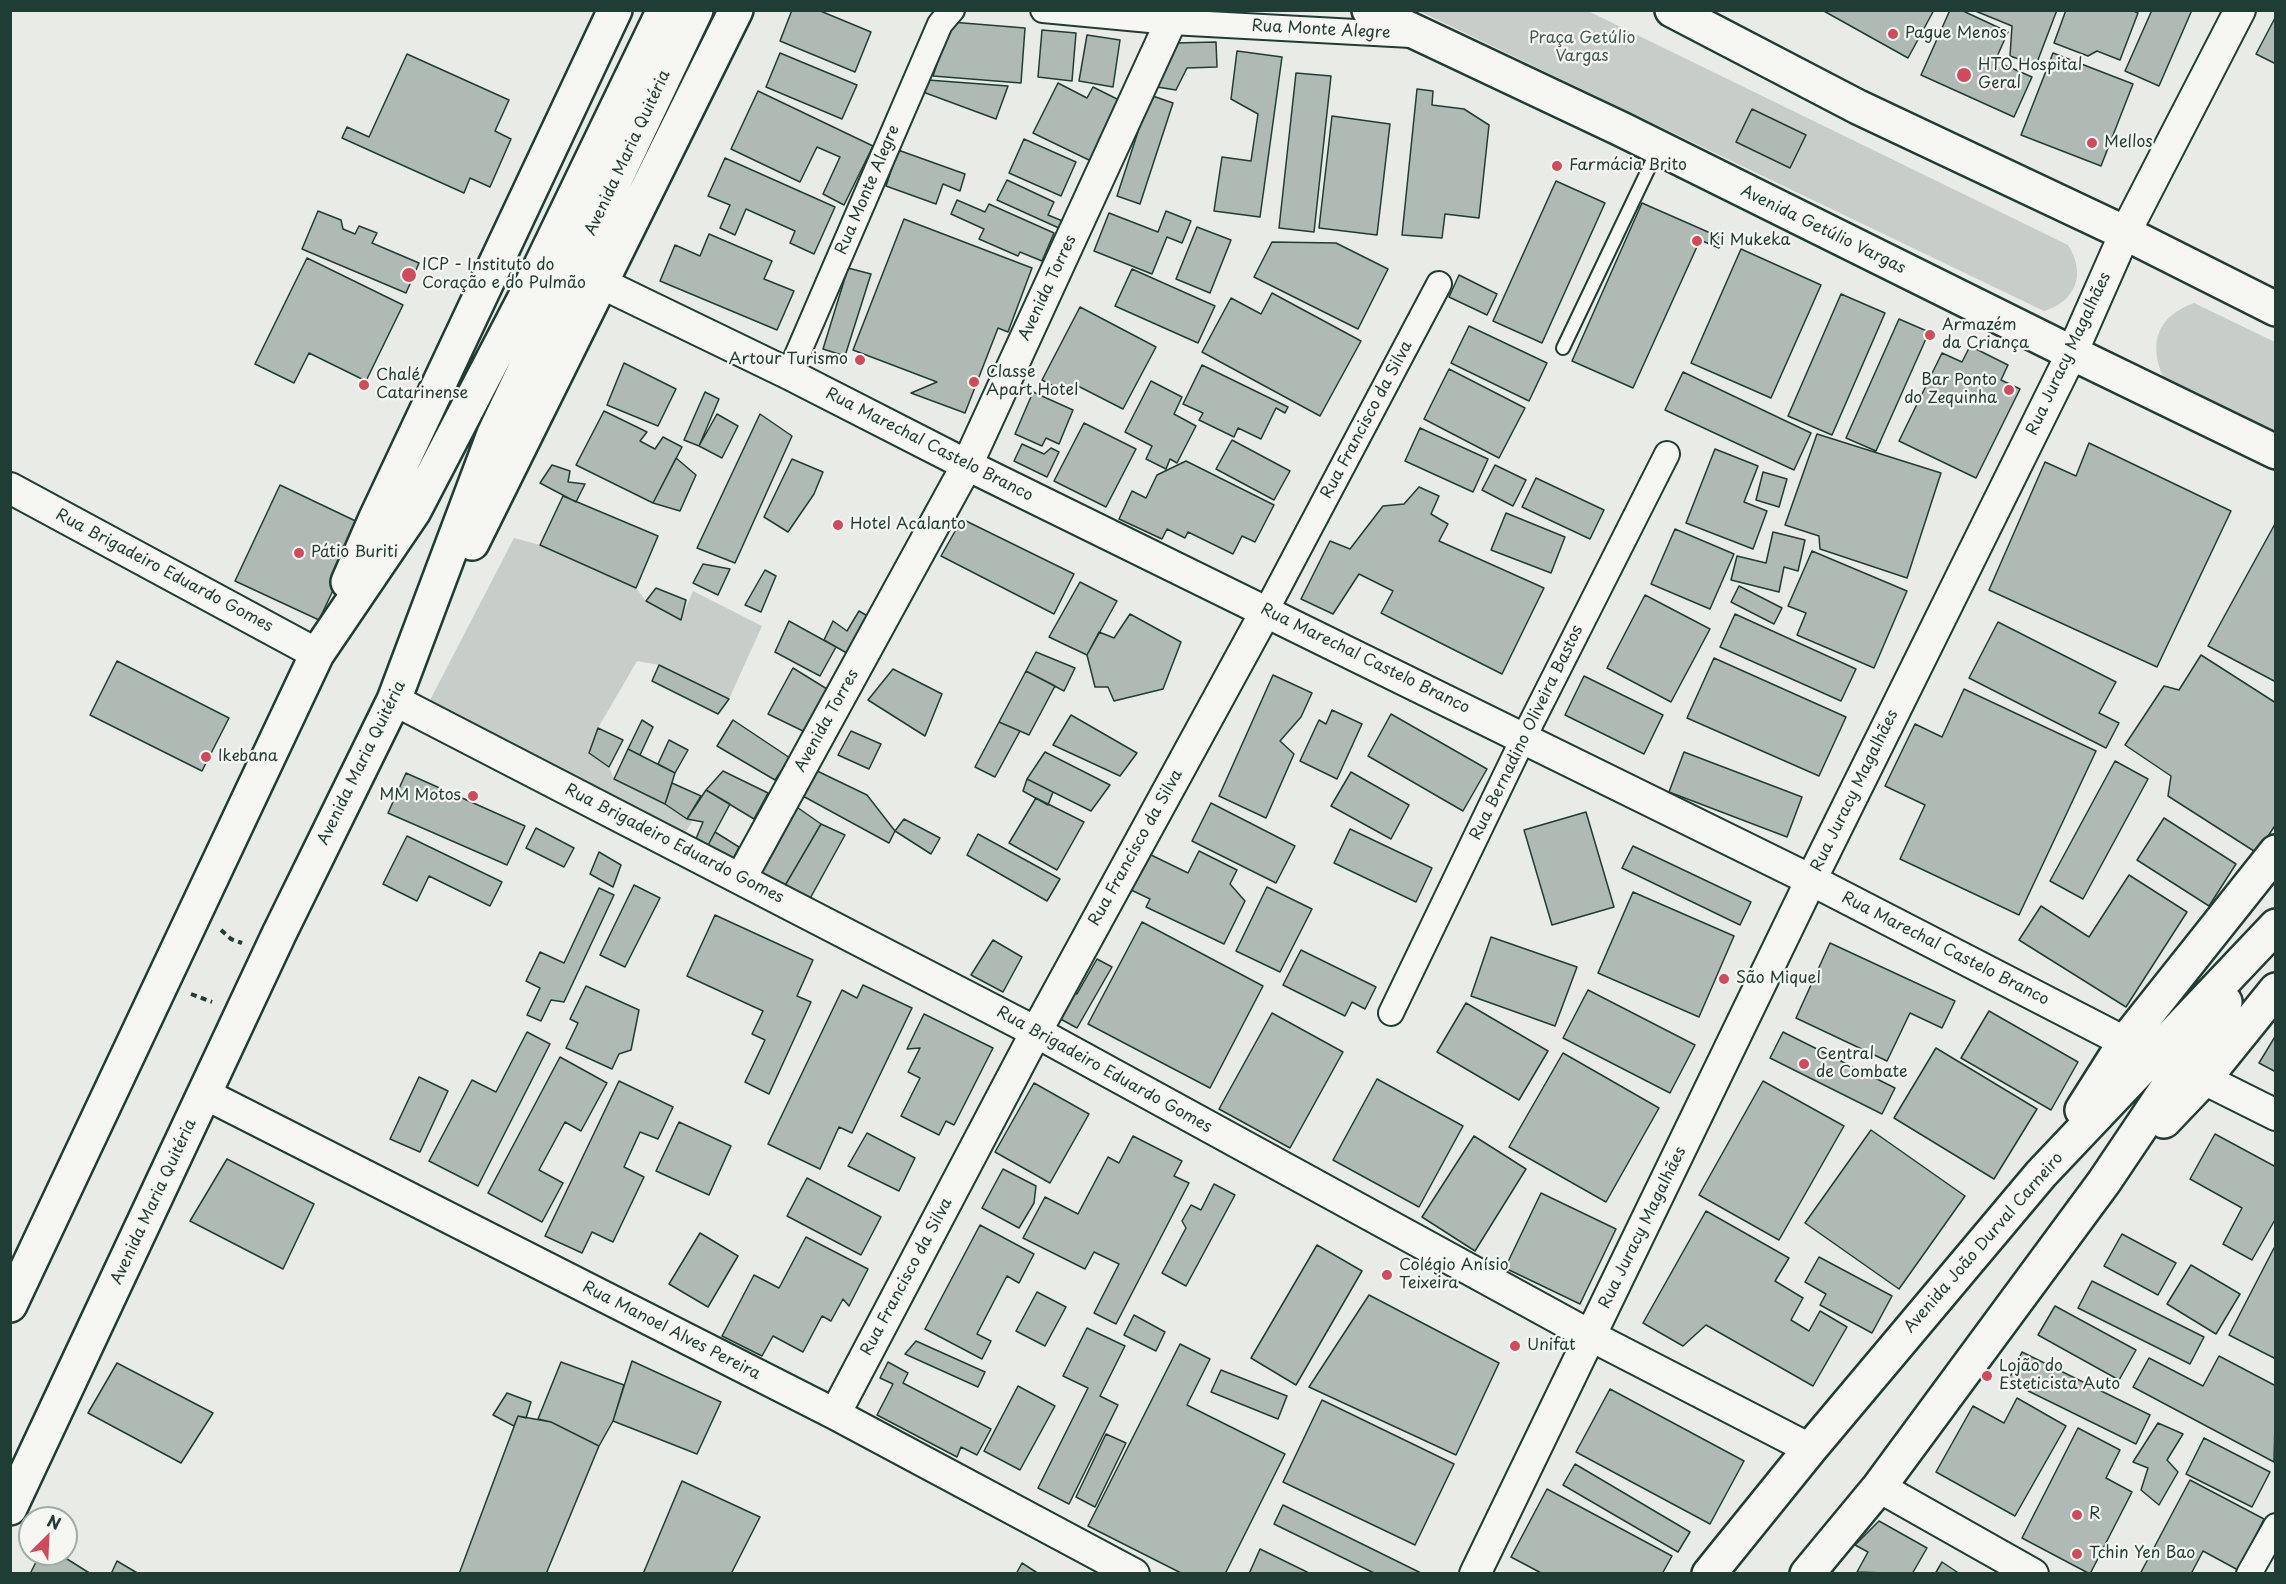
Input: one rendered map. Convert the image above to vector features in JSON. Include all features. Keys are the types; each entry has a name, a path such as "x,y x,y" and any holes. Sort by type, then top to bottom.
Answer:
{"main road":[{"path":"320,650 375,520 615,10"},
{"name":"Avenida Maria Quitéria","path":"10,1305 320,650 414,511 530,288 663,10"},
{"name":"Avenida Maria Quitéria","path":"10,1508 24,1459 205,1094 279,934 396,695 494,434 696,10"},
{"path":"396,695 603,284 736,10"},
{"name":"Avenida Getúlio Vargas","path":"1369,10 1659,148 2276,452"},
{"path":"1672,10 1868,112 2125,233 2276,309"},
{"path":"2041,1174 2124,1042 2276,852"},
{"name":"Avenida João Durval Carneiro","path":"1709,1574 1810,1449 2041,1174 2276,927"},
{"name":"Avenida João Durval Carneiro","path":"1807,1574 1879,1486 2104,1182 2276,927"},
{"path":"2104,1182 2204,1078 2276,990"}],"street":[{"name":"Rua Monte Alegre","path":"789,374 940,24 952,10"},
{"name":"Rua Monte Alegre","path":"1043,10 1173,16 1420,35"},
{"name":"Rua Juracy Magalhães","path":"1475,1574 1811,880 2072,353 2125,233 2240,10"},
{"name":"Avenida Torres","path":"741,878 966,465 1173,16"},
{"name":"Rua Marechal Castelo Branco","path":"603,284 1811,880 2124,1042"},
{"name":"Rua Francisco da Silva","path":"835,1414 1036,1032 1266,611 1439,284"},
{"name":"Rua Bernadino Oliveira Bastos","path":"1391,1013 1524,737 1667,454"},
{"name":"Rua Brigadeiro Eduardo Gomes","path":"10,488 320,650"},
{"name":"Rua Brigadeiro Eduardo Gomes","path":"396,695 1036,1032 1591,1336 1810,1449"},
{"path":"2204,1078 2276,1115"},
{"name":"Rua Manoel Alves Pereira","path":"205,1094 835,1414 1134,1574"},
{"path":"1879,1486 2032,1574"},
{"path":"2249,1574 2276,1526"}],"lane":[{"path":"1563,348 1659,148"}],"path":[{"path":"205,897 215,920 224,934 231,939 245,944 255,943 279,934"},
{"path":"159,993 195,995 211,1001 238,1022"}],"green space":[{"name":"Praça Getúlio Vargas","path":"1419,11 1588,11 2068,245 2076,266 2075,285 2064,300 2044,311"},
{"path":"2194,303 2275,342 2275,431 2163,377 2156,352 2159,332 2172,315"},
{"path":"514,538 540,545 636,588 646,601 681,619 693,591 762,626 729,699 659,665 637,661 598,728 589,752 609,767 614,779 665,804 692,822 682,838 428,704"}],"building":[{"path":"792,10 818,10 871,32 855,72 780,41"},
{"name":"Pague Menos","path":"1822,10 1934,10 1908,58"},
{"path":"1950,10 1961,10 2008,32 1995,61 2032,77 2014,117 1921,75"},
{"path":"1973,10 2057,10 2036,65 2010,56 2012,26"},
{"path":"2066,10 2131,10 2138,13 2120,60 2097,51 2088,56 2054,43"},
{"path":"2152,10 2192,10 2159,86 2125,71"},
{"path":"2276,16 2276,64 2256,54"},
{"path":"951,22 1025,28 1021,83 933,76"},
{"path":"1042,30 1076,33 1072,81 1038,77"},
{"path":"1087,35 1120,40 1113,87 1079,81"},
{"path":"1216,42 1217,67 1187,68 1176,90 1157,87 1175,43"},
{"path":"1237,51 1282,57 1260,217 1214,211 1222,157 1251,161 1258,114 1231,99"},
{"path":"780,53 857,85 842,119 766,87"},
{"path":"2053,53 2133,84 2101,166 2021,135"},
{"path":"407,54 509,100 495,131 511,139 490,187 470,178 464,193 342,138 347,127 369,137"},
{"path":"1296,73 1331,76 1314,232 1279,228"},
{"path":"928,80 1008,86 996,119 923,92"},
{"path":"1058,83 1087,98 1093,87 1121,101 1091,161 1033,133"},
{"path":"1417,89 1433,91 1432,105 1464,109 1489,125 1479,218 1445,214 1442,238 1402,235"},
{"path":"758,91 873,146 844,205 823,194 840,157 817,147 800,182 731,149"},
{"path":"1150,95 1173,103 1140,204 1117,196"},
{"path":"1752,109 1806,135 1790,168 1736,142"},
{"path":"1332,116 1390,124 1377,235 1319,228"},
{"path":"1024,139 1076,162 1061,196 1009,173"},
{"path":"898,150 965,174 960,191 943,184 936,204 886,186"},
{"path":"725,158 835,207 814,254 790,243 795,231 746,209 735,235 720,228 730,205 708,196"},
{"path":"1007,180 1054,202 1048,215 1065,222 1061,229 997,200"},
{"path":"1556,181 1605,203 1542,343 1493,321"},
{"path":"957,200 985,212 989,204 1054,233 1042,261 1020,252 1018,256 979,239 984,229 951,214"},
{"path":"1642,203 1724,239 1719,248 1700,240 1633,388 1572,361"},
{"path":"318,211 341,220 343,229 355,234 359,226 377,233 372,243 419,263 406,293 302,249"},
{"path":"1166,211 1191,221 1182,243 1167,237 1152,274 1094,251 1109,213 1158,232"},
{"path":"904,219 1032,268 1008,332 998,328 965,413 911,393 937,382 853,350"},
{"path":"1197,227 1231,240 1210,293 1176,279"},
{"path":"709,234 772,261 764,279 794,291 777,330 660,281 675,245 700,256"},
{"path":"1272,242 1336,243 1388,269 1358,329 1254,277"},
{"path":"1741,249 1821,285 1771,398 1691,363"},
{"path":"307,258 403,305 366,381 309,353 294,383 255,364"},
{"path":"848,268 871,274 845,356 823,349"},
{"path":"1132,269 1215,306 1198,343 1115,306"},
{"path":"1459,275 1497,294 1487,315 1449,297"},
{"path":"1272,293 1361,341 1320,416 1202,352 1231,298 1261,314"},
{"path":"1841,294 1885,313 1832,435 1788,416"},
{"path":"1080,307 1156,347 1123,409 1076,385 1071,395 1042,380"},
{"path":"1899,319 1929,332 1876,451 1846,438"},
{"path":"1469,326 1547,363 1529,401 1451,363"},
{"path":"1970,346 2008,365 2001,380 2020,389 1976,478 1899,441 1942,353 1962,362"},
{"path":"624,363 676,389 658,426 607,405"},
{"path":"1202,365 1288,407 1285,413 1276,408 1261,439 1238,428 1234,437 1199,420 1203,413 1183,404"},
{"path":"1449,369 1525,408 1499,458 1424,419"},
{"path":"1683,372 1811,433 1794,470 1665,410"},
{"path":"1151,381 1182,397 1174,414 1196,426 1177,463 1170,459 1166,469 1146,459 1152,446 1125,432"},
{"path":"705,392 719,399 699,446 684,440"},
{"path":"1033,392 1073,410 1059,444 1046,438 1042,446 1015,434"},
{"path":"604,411 647,432 640,441 655,449 663,437 682,447 653,503 576,465"},
{"path":"717,414 738,426 722,458 699,446"},
{"path":"760,414 792,436 735,563 697,548"},
{"path":"1084,423 1136,449 1106,507 1054,481"},
{"path":"1420,428 1488,459 1473,492 1405,461"},
{"path":"1817,434 1941,473 1907,578 1820,549 1819,536 1785,525"},
{"path":"1232,440 1290,471 1274,500 1216,469"},
{"path":"2089,443 2231,511 2157,667 1989,590 2045,462 2076,476"},
{"path":"1022,444 1044,454 1051,448 1059,452 1047,477 1014,461"},
{"path":"1715,449 1758,466 1744,502 1767,511 1753,549 1686,523"},
{"path":"676,458 696,475 680,511 653,503"},
{"path":"792,459 823,472 814,494 788,532 764,517"},
{"path":"1186,461 1274,505 1255,542 1242,536 1233,554 1188,532 1185,538 1167,529 1162,539 1119,519 1132,491 1146,498 1157,475"},
{"path":"552,465 570,471 568,482 585,484 576,502 540,483"},
{"path":"1495,465 1526,480 1513,506 1482,490"},
{"path":"1763,472 1787,479 1779,507 1756,500"},
{"path":"1536,478 1604,510 1590,539 1522,507"},
{"name":"Pátio Buriti","path":"280,485 364,525 319,620 235,581"},
{"path":"1419,487 1439,496 1431,514 1448,524 1439,541 1544,588 1502,674 1381,613 1393,591 1359,574 1333,614 1301,599 1330,541 1350,549 1383,506 1404,504"},
{"path":"563,496 658,536 636,588 540,545"},
{"path":"1506,513 1565,537 1551,573 1491,550"},
{"path":"962,519 1074,574 1054,614 941,556"},
{"path":"2276,522 2276,682 2208,646"},
{"path":"1675,529 1734,554 1710,609 1651,584"},
{"path":"1773,532 1805,540 1798,571 1784,567 1779,592 1731,580 1737,556 1766,563"},
{"path":"1812,551 1907,591 1874,668 1797,635 1806,613 1788,606"},
{"path":"703,564 730,569 718,595 693,583"},
{"path":"765,570 776,576 761,612 745,605"},
{"path":"1080,582 1117,601 1087,655 1049,637"},
{"path":"1739,586 1782,608 1774,624 1731,602"},
{"path":"656,588 686,600 681,620 646,601"},
{"path":"1645,595 1710,629 1671,702 1607,668"},
{"path":"859,611 871,618 852,656 824,640 833,621 847,631"},
{"path":"1130,614 1181,642 1163,689 1114,701 1108,687 1095,687 1087,655 1099,632 1114,638"},
{"path":"1735,614 1856,669 1841,701 1720,647"},
{"path":"789,621 836,647 820,676 775,652"},
{"path":"1998,622 2116,682 2099,713 2119,723 2106,748 1969,678"},
{"path":"1036,652 1075,668 1064,691 1026,671"},
{"path":"2201,655 2276,703 2276,824 2257,853 2168,796 2171,776 2125,745 2164,686 2179,690"},
{"path":"1714,658 1846,717 1819,776 1687,718"},
{"path":"117,661 229,718 202,771 90,715"},
{"path":"659,665 729,699 718,714 652,681"},
{"path":"793,668 827,689 805,732 768,714"},
{"path":"893,669 942,694 925,736 868,700"},
{"path":"1026,671 1055,686 1029,735 999,722"},
{"path":"1273,675 1312,693 1301,717 1280,741 1294,754 1266,818 1219,796"},
{"path":"1584,676 1663,715 1644,754 1565,715"},
{"path":"1964,689 2096,751 2019,915 1900,859 1925,805 1885,786 1915,724 1942,737"},
{"path":"1332,710 1362,724 1337,779 1300,761 1319,720 1326,724"},
{"path":"1391,714 1487,769 1463,811 1368,756"},
{"path":"1071,715 1137,753 1120,776 1053,745"},
{"path":"642,720 653,727 640,755 628,749"},
{"path":"733,720 790,758 775,780 717,746"},
{"path":"999,722 1020,731 995,777 975,767"},
{"path":"598,728 623,740 609,767 589,753"},
{"path":"851,731 881,744 869,769 838,755"},
{"path":"669,740 688,750 675,773 658,764"},
{"path":"628,749 675,773 665,804 614,779"},
{"path":"1045,752 1110,785 1091,811 1027,779"},
{"path":"1684,752 1802,797 1787,837 1669,792"},
{"path":"2115,761 2148,779 2083,899 2050,881"},
{"path":"813,769 867,795 895,831 889,843 801,795"},
{"path":"723,771 768,793 754,819 706,790"},
{"path":"1351,772 1409,805 1391,839 1331,806"},
{"path":"406,773 525,826 507,865 388,813"},
{"path":"1027,779 1053,792 1048,805 1023,791"},
{"path":"672,783 701,796 687,819 665,804"},
{"path":"706,790 730,804 706,849 695,841 703,822 687,819"},
{"path":"1036,798 1084,822 1057,870 1009,843"},
{"path":"1211,803 1295,846 1276,883 1192,841"},
{"path":"794,805 821,824 783,889 757,874"},
{"path":"1586,812 1614,907 1552,925 1524,830"},
{"path":"2164,818 2236,864 2209,906 2137,860"},
{"path":"904,819 940,838 931,854 895,831"},
{"path":"821,824 845,835 807,904 783,889"},
{"path":"536,828 574,848 564,867 526,848"},
{"path":"1350,829 1432,868 1416,902 1334,863"},
{"path":"715,832 739,847 730,865 706,849"},
{"path":"978,834 1060,879 1047,901 967,855"},
{"path":"407,836 502,882 490,906 429,876 417,901 383,884"},
{"path":"1633,846 1751,902 1740,925 1622,868"},
{"path":"1199,851 1237,870 1230,884 1245,901 1224,944 1146,907 1150,899 1127,888 1145,852 1188,873"},
{"path":"599,852 621,865 613,887 590,874"},
{"path":"2129,875 2187,912 2126,1007 2019,940 2041,906 2089,937"},
{"path":"634,885 660,898 625,967 600,955"},
{"path":"1267,887 1312,909 1280,972 1236,951"},
{"path":"599,888 614,895 564,1002 551,1000 541,1021 527,1015 540,988 526,981 540,952 564,963"},
{"path":"1633,892 1734,936 1699,1017 1598,973"},
{"path":"715,915 813,960 797,996 811,1002 769,1094 745,1082 765,1040 752,1034 763,1011 687,976"},
{"path":"1142,922 1263,986 1210,1088 1088,1024"},
{"path":"1491,937 1577,967 1555,1026 1471,996"},
{"path":"993,940 1022,957 1003,992 971,975"},
{"path":"1830,943 1955,1001 1942,1028 1910,1013 1887,1061 1796,1018"},
{"path":"1301,950 1376,987 1365,1009 1352,1002 1345,1016 1283,985"},
{"path":"1097,959 1112,967 1077,1028 1057,1017 1071,991 1077,994"},
{"path":"863,985 912,1008 852,1133 839,1127 820,1169 768,1144 842,990 857,998"},
{"path":"586,986 639,1010 631,1050 619,1054 612,1069 566,1048 578,1023 570,1019"},
{"path":"1588,990 1695,1045 1670,1093 1563,1038"},
{"path":"1466,1003 1548,1051 1519,1100 1437,1052"},
{"path":"1989,1011 2078,1062 2051,1110 1961,1058"},
{"path":"1272,1013 1343,1052 1290,1148 1219,1109"},
{"path":"924,1014 993,1048 954,1125 946,1121 939,1135 901,1116 920,1078 908,1072 920,1048 907,1049"},
{"path":"527,1032 550,1044 478,1186 429,1161 472,1080 496,1092"},
{"path":"1783,1032 1895,1088 1882,1114 1770,1058"},
{"path":"2276,1035 2276,1072 2259,1063"},
{"path":"1936,1048 2037,1109 1994,1179 1894,1118"},
{"path":"1563,1053 1659,1108 1606,1202 1509,1147"},
{"path":"560,1057 607,1083 581,1131 565,1122 539,1170 563,1183 542,1222 488,1193"},
{"path":"419,1077 448,1091 420,1152 390,1139"},
{"path":"1377,1079 1463,1126 1419,1207 1333,1160"},
{"path":"619,1081 673,1107 658,1139 640,1132 624,1167 644,1177 613,1242 592,1232 582,1253 545,1236"},
{"path":"1763,1081 1844,1126 1779,1240 1699,1195"},
{"path":"1034,1083 1089,1114 1050,1183 995,1152"},
{"path":"679,1122 731,1146 709,1195 656,1171"},
{"path":"1871,1130 1965,1196 1899,1289 1805,1223"},
{"path":"867,1133 915,1158 899,1191 848,1166"},
{"path":"2215,1134 2276,1167 2276,1218 2252,1260 2223,1244 2242,1208 2190,1179"},
{"path":"1133,1136 1182,1161 1174,1176 1189,1183 1116,1324 1094,1313 1119,1264 1094,1252 1085,1269 1023,1238 1045,1197 1078,1214 1108,1157 1119,1163"},
{"path":"1474,1136 1526,1169 1475,1251 1422,1217"},
{"path":"227,1159 314,1204 283,1269 190,1221"},
{"path":"1003,1169 1036,1186 1034,1203 1019,1228 982,1208"},
{"path":"807,1178 881,1217 861,1255 787,1216"},
{"path":"1214,1184 1235,1195 1186,1286 1162,1273 1186,1228 1182,1221 1191,1205 1201,1210"},
{"path":"1541,1193 1616,1229 1580,1304 1505,1268"},
{"path":"1706,1211 1789,1258 1775,1281 1803,1298 1791,1320 1809,1331 1820,1311 1847,1327 1813,1386 1706,1325 1683,1346 1643,1323"},
{"path":"980,1225 1034,1254 1019,1283 1007,1276 977,1334 991,1341 982,1359 925,1329"},
{"path":"700,1233 738,1256 708,1307 669,1284"},
{"path":"2122,1234 2176,1263 2158,1295 2104,1266"},
{"path":"806,1237 868,1269 849,1306 843,1299 831,1321 822,1316 803,1352 773,1336 762,1356 722,1336 754,1275 779,1288"},
{"path":"1317,1245 1362,1271 1296,1385 1251,1358"},
{"path":"2274,1248 2276,1249 2276,1359 2229,1335"},
{"path":"1819,1257 1892,1296 1872,1333 1820,1305 1826,1294 1805,1282"},
{"path":"2191,1265 2240,1294 2216,1334 2167,1304"},
{"path":"2092,1281 2204,1337 2190,1364 2078,1308"},
{"path":"1037,1292 1066,1307 1045,1346 1016,1331"},
{"path":"1369,1295 1499,1363 1456,1455 1309,1387"},
{"path":"2055,1306 2136,1350 2119,1380 2038,1335"},
{"path":"1134,1315 1165,1332 1156,1351 1124,1335"},
{"path":"1087,1328 1125,1346 1100,1396 1118,1405 1069,1504 1038,1488 1088,1388 1063,1376"},
{"path":"916,1341 985,1372 978,1387 905,1354"},
{"path":"1180,1344 1210,1359 1187,1405 1285,1454 1225,1574 1183,1574 1088,1526"},
{"path":"2022,1352 2150,1415 2136,1444 2008,1381"},
{"path":"2219,1356 2276,1386 2274,1462 2133,1387 2149,1358 2203,1386"},
{"path":"632,1361 721,1402 697,1454 613,1421"},
{"path":"561,1362 624,1385 613,1421 599,1446 551,1422 538,1419"},
{"path":"888,1362 908,1373 903,1383 991,1429 977,1455 961,1447 957,1457 877,1415 893,1384 880,1378"},
{"path":"117,1363 213,1413 181,1463 88,1413"},
{"path":"1221,1370 1287,1396 1278,1419 1211,1392"},
{"path":"1018,1386 1055,1406 1020,1470 984,1451"},
{"path":"1610,1389 1744,1461 1710,1524 1576,1452"},
{"path":"507,1393 531,1402 526,1418 518,1416 514,1426 493,1415"},
{"path":"2017,1398 2066,1426 2015,1516 1936,1472 1973,1406 2004,1423"},
{"path":"1322,1400 1454,1464 1415,1545 1283,1482"},
{"path":"518,1416 551,1422 599,1446 546,1574 459,1574"},
{"path":"2158,1423 2183,1434 2167,1460 2178,1472 2159,1505 2141,1490 2148,1468 2133,1462"},
{"name":"R","path":"2078,1428 2120,1450 2106,1478 2132,1492 2090,1574 2022,1538"},
{"path":"1106,1434 1126,1443 1095,1507 1076,1497"},
{"path":"2204,1438 2270,1472 2252,1507 2186,1474"},
{"path":"1575,1464 1690,1532 1678,1552 1563,1485"},
{"path":"2190,1480 2264,1519 2238,1570 2203,1551 2191,1574 2140,1574"},
{"path":"682,1481 760,1517 731,1574 643,1574"},
{"path":"1547,1489 1672,1556 1662,1574 1543,1574 1511,1557"},
{"path":"1283,1505 1423,1574 1376,1574 1274,1524"},
{"path":"1879,1521 1927,1548 1912,1574 1857,1572 1868,1552 1855,1545"},
{"path":"1260,1549 1311,1574 1249,1574"},
{"path":"117,1561 139,1574 111,1574"},
{"path":"1942,1562 1960,1574 1935,1574"},
{"path":"1022,1563 1039,1574 1016,1574"},
{"path":"34,1566 78,1566 91,1574 30,1574"}],"place":[{"name":"Pague Menos","path":"1893,34"},
{"name":"HTO Hospital Geral","path":"1964,75"},
{"name":"Mellos","path":"2092,143"},
{"name":"Farmácia Brito","path":"1557,166"},
{"name":"Ki Mukeka","path":"1697,241"},
{"name":"ICP - Instituto do Coração e do Pulmão","path":"409,275"},
{"name":"Armazém da Criança","path":"1930,335"},
{"name":"Artour Turismo","path":"860,360"},
{"name":"Classe Apart Hotel","path":"974,382"},
{"name":"Chalé Catarinense","path":"364,385"},
{"name":"Bar Ponto do Zequinha","path":"2009,390"},
{"name":"Hotel Acalanto","path":"838,525"},
{"name":"Pátio Buriti","path":"299,553"},
{"name":"Ikebana","path":"206,757"},
{"name":"MM Motos","path":"473,796"},
{"name":"São Miquel","path":"1724,979"},
{"name":"Central de Combate","path":"1804,1064"},
{"name":"Colégio Anísio Teixeira","path":"1387,1275"},
{"name":"Unifat","path":"1515,1346"},
{"name":"Lojão do Esteticista Auto","path":"1987,1376"},
{"name":"R","path":"2077,1515"},
{"name":"Tchin Yen Bao","path":"2077,1554"}]}
